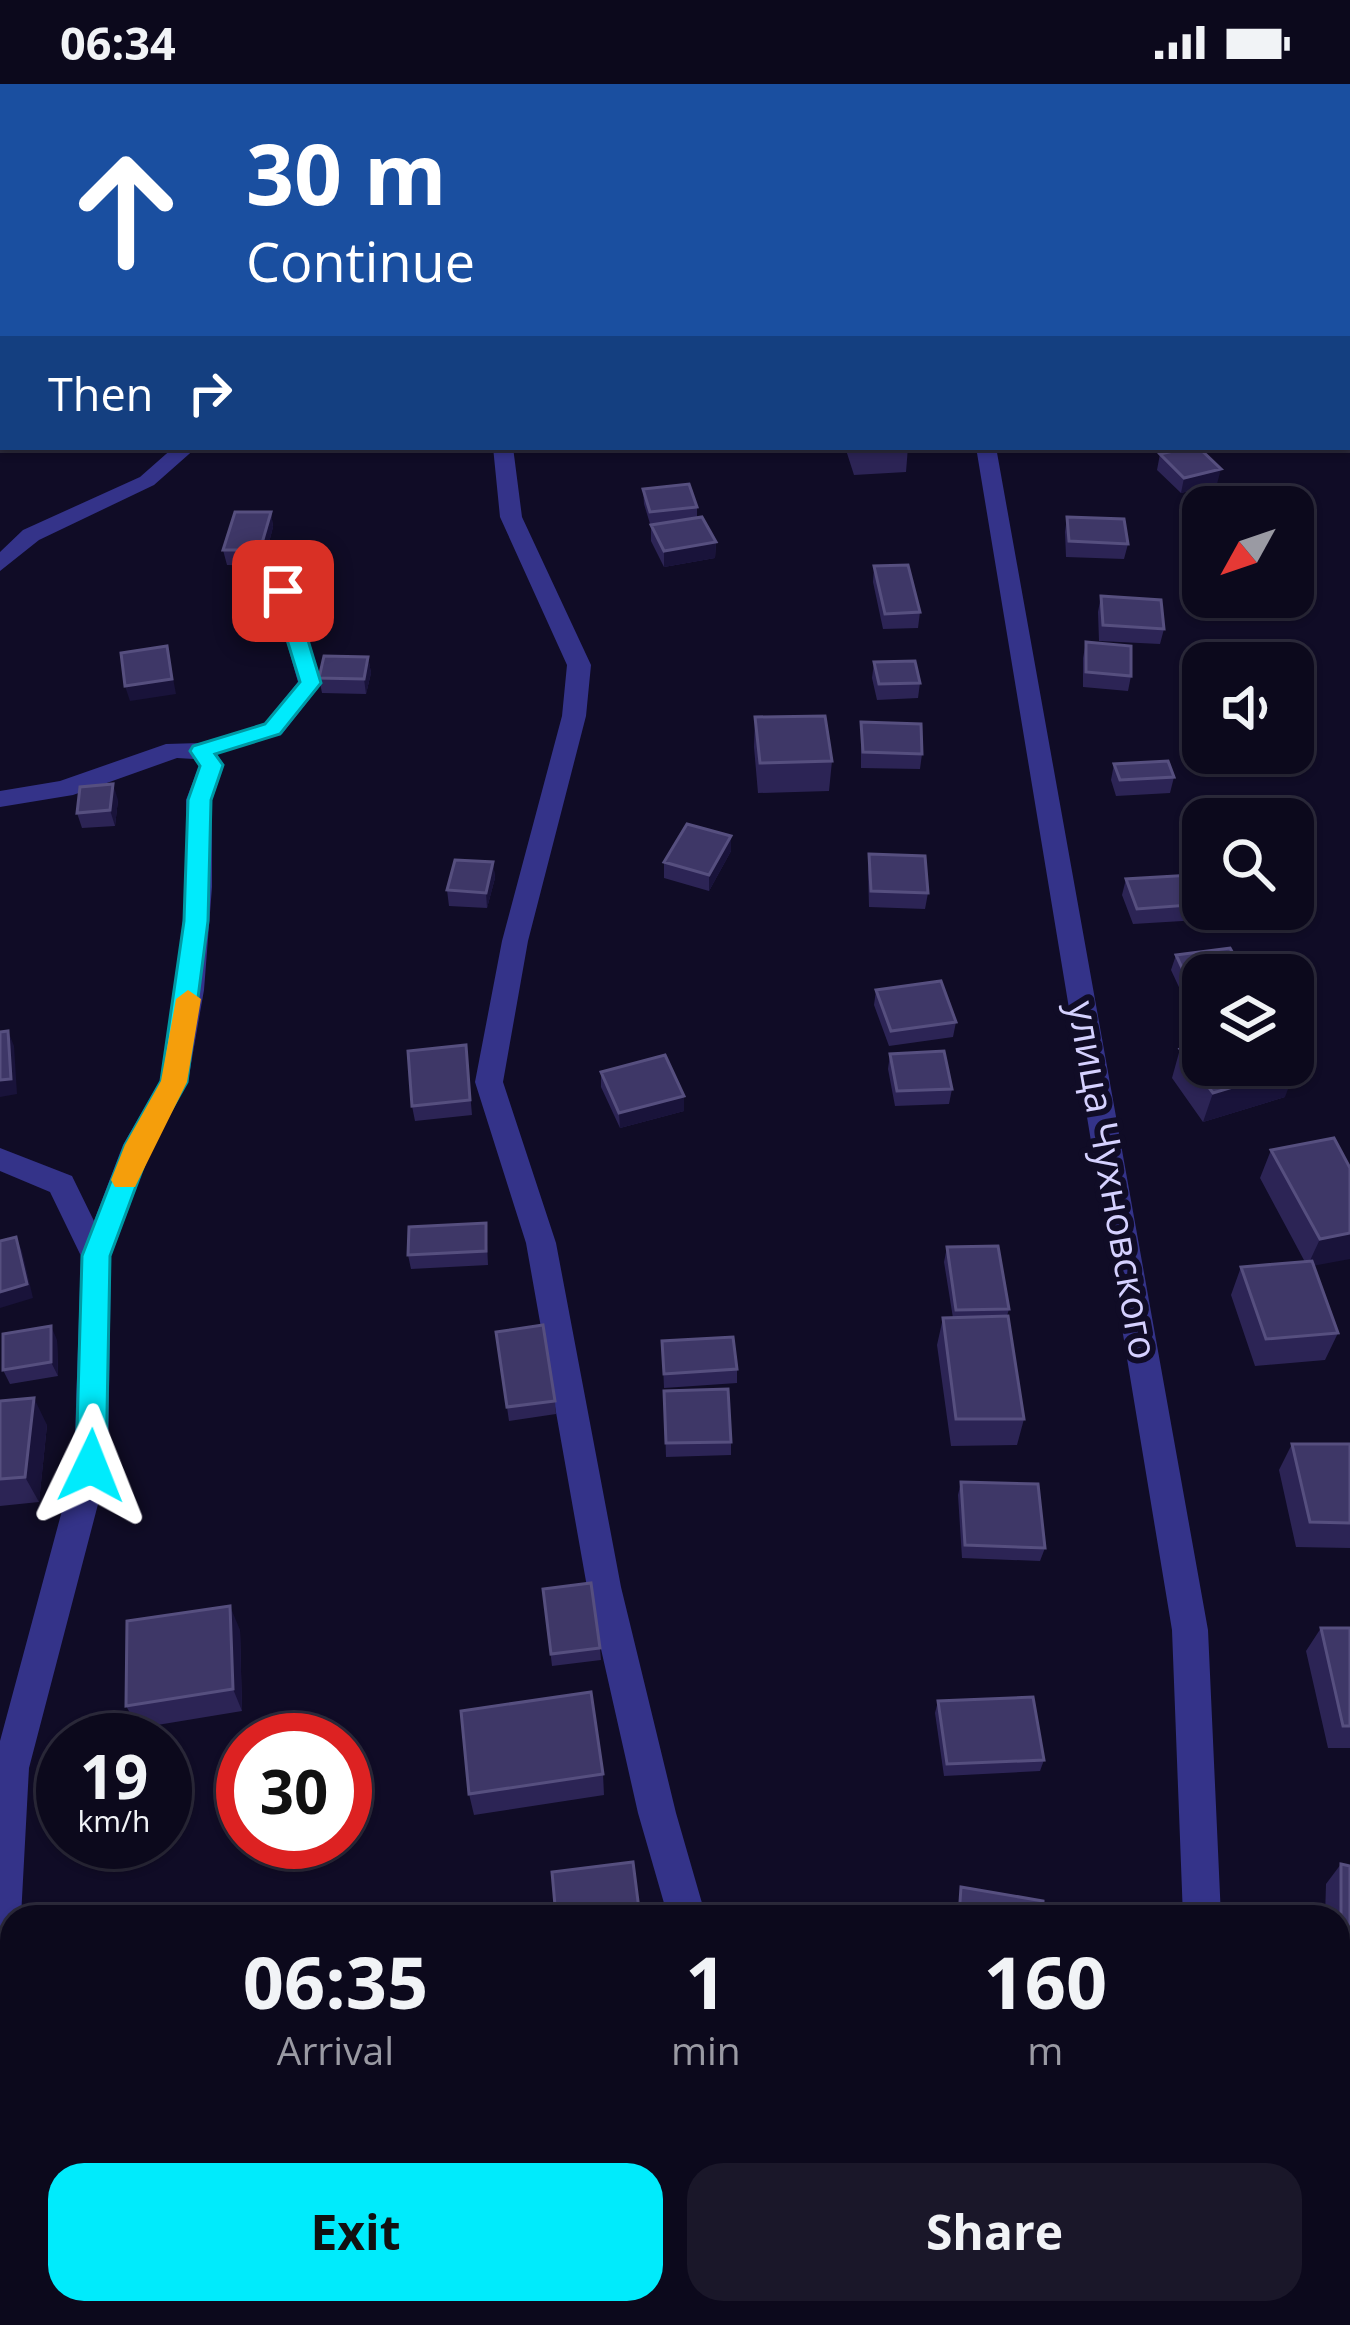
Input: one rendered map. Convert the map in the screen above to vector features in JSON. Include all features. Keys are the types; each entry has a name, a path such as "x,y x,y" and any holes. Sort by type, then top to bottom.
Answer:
{"street":[{"path":"0,564 31,535 147,482 184,450"},
{"path":"502,450 511,517 579,665 574,716 515,940 489,1082 541,1243 604,1587 684,1905"},
{"name":"улица Чухновского","path":"987,450 1190,1630 1201,1905"},
{"path":"0,799 64,789 175,749 201,751 273,729 310,683 283,591"},
{"path":"2,1905 11,1768 91,1466 96,1256 138,1145 174,1082 196,928 200,800 212,765 201,751"},
{"path":"0,1159 61,1184 96,1256"}],"building":[{"path":"1201,450 1221,469 1184,478 1160,454"},
{"path":"689,484 697,507 650,512 643,489"},
{"path":"235,512 271,512 260,550 223,550"},
{"path":"702,517 716,542 664,551 651,525"},
{"path":"1067,517 1124,519 1128,544 1069,541"},
{"path":"908,565 920,612 885,614 874,566"},
{"path":"1101,596 1161,600 1164,629 1103,625"},
{"path":"1086,642 1131,646 1131,676 1086,672"},
{"path":"167,646 172,679 125,686 121,653"},
{"path":"324,656 368,657 364,679 319,678"},
{"path":"915,661 920,683 879,684 874,662"},
{"path":"825,716 832,761 760,763 755,717"},
{"path":"861,722 921,724 922,754 863,752"},
{"path":"1168,761 1174,777 1120,780 1114,764"},
{"path":"113,784 110,810 77,813 80,787"},
{"path":"687,824 731,836 709,875 664,862"},
{"path":"869,854 925,856 928,893 871,891"},
{"path":"455,860 493,862 486,893 447,890"},
{"path":"1182,876 1182,906 1137,909 1126,879"},
{"path":"1230,948 1233,954 1184,954"},
{"path":"941,981 956,1022 891,1031 876,990"},
{"path":"8,1031 11,1079 0,1080 0,1032"},
{"path":"466,1045 470,1100 412,1106 408,1051"},
{"path":"944,1051 952,1089 897,1091 890,1054"},
{"path":"665,1055 684,1096 619,1113 601,1072"},
{"path":"1208,1086 1236,1086 1213,1093"},
{"path":"1334,1138 1350,1168 1350,1233 1320,1239 1271,1150"},
{"path":"486,1223 486,1251 408,1255 409,1227"},
{"path":"16,1237 27,1284 0,1292 0,1241"},
{"path":"998,1246 1009,1309 956,1310 947,1247"},
{"path":"1312,1261 1338,1333 1266,1339 1241,1267"},
{"path":"1008,1316 1024,1419 956,1419 943,1318"},
{"path":"543,1325 555,1401 507,1407 496,1332"},
{"path":"51,1326 51,1362 3,1370 3,1334"},
{"path":"733,1337 737,1369 664,1374 662,1341"},
{"path":"728,1389 731,1442 666,1443 664,1391"},
{"path":"34,1398 25,1477 0,1479 0,1401"},
{"path":"1292,1444 1350,1444 1350,1523 1310,1522"},
{"path":"961,1482 1038,1484 1045,1548 965,1545"},
{"path":"591,1583 600,1648 551,1654 543,1589"},
{"path":"230,1606 233,1689 126,1706 127,1621"},
{"path":"1321,1628 1350,1628 1350,1726 1343,1726"},
{"path":"591,1692 603,1774 469,1794 461,1711"},
{"path":"1033,1697 1044,1760 947,1764 938,1701"},
{"path":"633,1862 638,1905 555,1905 552,1872"},
{"path":"1341,1864 1350,1866 1350,1905 1341,1905"},
{"path":"961,1887 1043,1901 1043,1905 960,1905"}],"slow traffic":[{"path":"125,1180 138,1145 174,1082 188,999"}],"route":[{"path":"91,1466 96,1256 138,1145 174,1082 190,990 200,800 212,765 201,751 273,729 310,683 283,591"}]}
